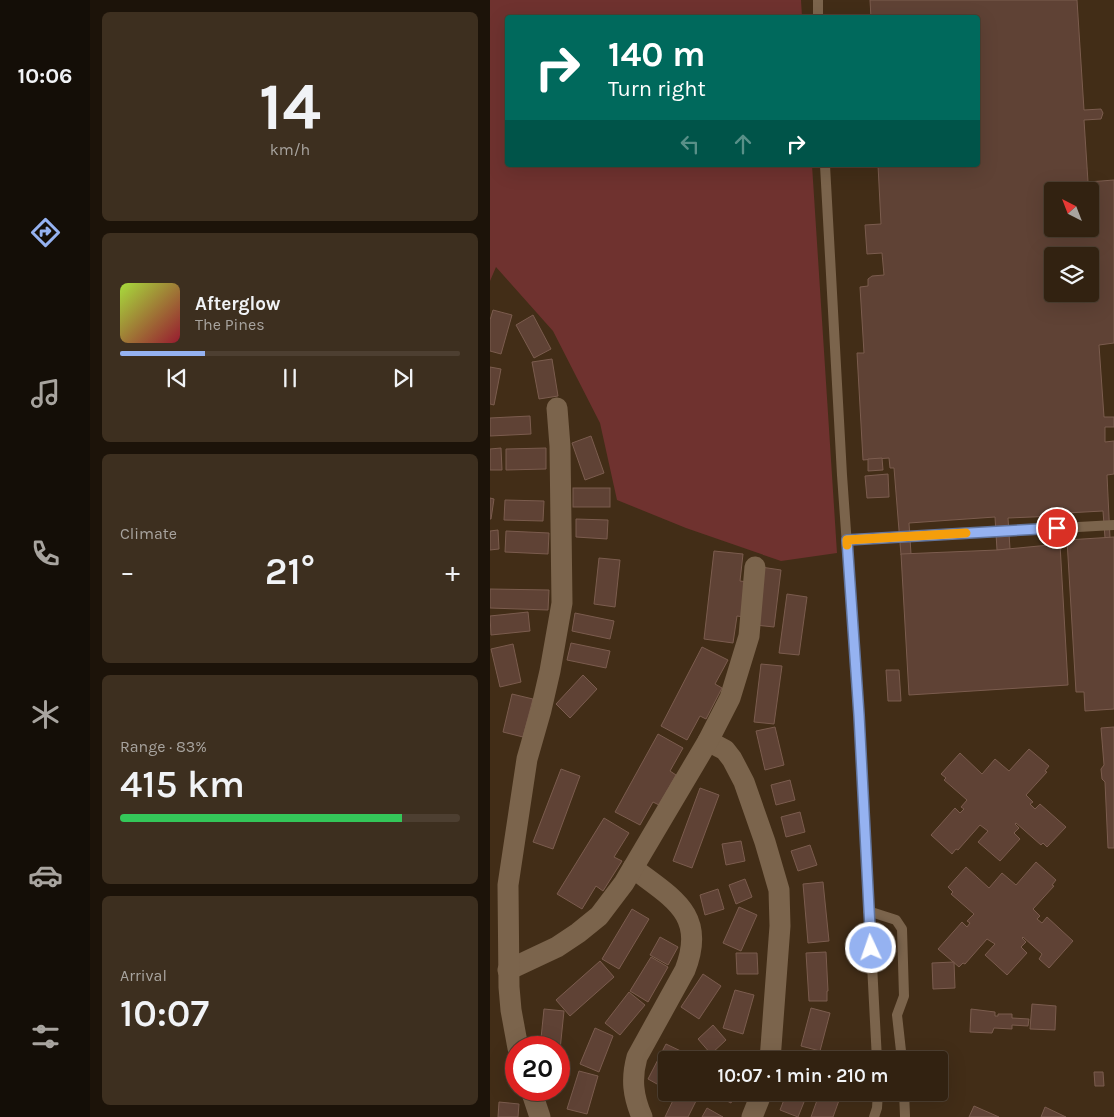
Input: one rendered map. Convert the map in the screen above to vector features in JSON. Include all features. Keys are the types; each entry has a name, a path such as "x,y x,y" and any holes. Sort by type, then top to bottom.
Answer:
{"street":[{"path":"515,1036 510,1010 508,970 508,885 527,759 547,687 562,603 560,446 557,408"},
{"path":"508,970 558,947 578,934 599,916 624,883 708,741 730,698 749,636 755,567"},
{"path":"708,741 725,750 744,782 779,890 780,926 771,1051"},
{"path":"633,868 675,901 688,919 692,930 693,943 691,956 685,970 637,1057 633,1072 634,1090 642,1117"},
{"path":"535,1101 540,1117"},
{"path":"752,1117 758,1101"}],"lane":[{"path":"818,0 818,15"},
{"path":"825,167 877,1051"},
{"path":"847,540 1114,525"},
{"path":"868,911 896,920 902,929 904,996 897,1015 901,1051"},
{"path":"874,1117 877,1101"},
{"path":"905,1101 906,1116"}],"shaded area":[{"path":"490,0 801,0 802,15 505,15 505,167 812,167 837,553 781,561 686,528 617,500 600,423 553,331 496,267 490,281"}],"building":[{"path":"870,0 1077,0 1084,110 1101,109 1103,113 1101,119 1084,120 1088,182 1114,180 1114,343 1099,345 1104,417 1114,417 1114,427 1105,427 1105,442 1114,441 1114,474 1107,475 1110,538 1105,538 1103,511 1066,513 1068,543 1058,543 1056,516 1008,518 1010,549 997,550 995,517 909,523 911,554 901,555 894,468 890,468 889,458 863,460 857,353 864,353 860,287 868,286 868,279 872,276 884,275 882,253 867,254 865,225 881,224 878,167 980,167 980,15 871,15"},
{"path":"493,310 512,315 501,354 490,351 490,320"},
{"path":"533,315 551,349 534,358 516,325"},
{"path":"552,359 558,396 539,399 532,362"},
{"path":"490,367 501,369 494,405 490,404"},
{"path":"530,416 531,434 490,436 490,418"},
{"path":"591,436 604,473 585,480 572,443"},
{"path":"501,448 502,470 490,470 490,449"},
{"path":"546,448 546,469 506,470 506,449"},
{"path":"882,458 883,470 868,471 868,459"},
{"path":"888,474 889,497 867,498 865,476"},
{"path":"573,488 610,488 610,507 573,507"},
{"path":"490,498 494,499 491,519 490,519"},
{"path":"505,500 544,501 543,521 504,520"},
{"path":"576,519 608,520 607,539 576,537"},
{"path":"498,530 499,549 490,550 490,531"},
{"path":"506,531 549,533 548,554 505,552"},
{"path":"1114,537 1114,709 1085,711 1084,692 1076,692 1067,540"},
{"path":"1060,544 1068,685 909,695 901,554 997,550"},
{"path":"714,551 743,554 740,581 748,582 744,617 737,616 733,643 704,639"},
{"path":"599,558 620,560 615,607 594,604"},
{"path":"761,567 781,570 774,627 755,625"},
{"path":"490,589 549,590 548,610 490,608"},
{"path":"787,594 807,597 799,655 779,653"},
{"path":"528,612 530,631 491,635 490,616"},
{"path":"575,613 614,621 610,639 572,631"},
{"path":"571,643 610,651 606,668 567,660"},
{"path":"513,644 521,682 500,687 491,649"},
{"path":"702,647 728,660 715,684 722,688 706,719 700,716 687,740 661,726"},
{"path":"761,664 782,666 774,724 754,722"},
{"path":"886,670 899,670 901,701 888,701"},
{"path":"583,675 597,689 570,718 556,704"},
{"path":"512,694 533,699 523,737 503,732"},
{"path":"775,727 784,765 765,770 756,731"},
{"path":"1114,727 1114,848 1108,848 1105,782 1102,779 1101,769 1104,765 1101,728"},
{"path":"658,734 683,748 670,771 676,775 659,805 653,802 640,825 615,812"},
{"path":"1029,749 1049,766 1045,771 1047,772 1026,795 1033,802 1030,804 1035,809 1040,804 1066,827 1047,847 1043,843 1041,845 1016,823 1019,828 1014,833 1020,839 1000,861 978,842 988,831 980,825 958,850 956,849 952,854 931,835 955,808 960,813 964,809 961,807 967,800 944,780 946,778 941,774 960,753 982,774 995,759 1009,771"},
{"path":"561,769 580,776 553,849 533,842"},
{"path":"790,780 795,800 776,805 771,785"},
{"path":"700,788 719,795 692,868 673,861"},
{"path":"800,812 805,832 786,837 781,817"},
{"path":"604,818 629,833 614,857 622,861 603,891 596,886 582,909 557,894"},
{"path":"741,841 745,861 726,865 722,844"},
{"path":"810,845 817,865 798,871 791,851"},
{"path":"1036,862 1056,880 1052,885 1054,886 1033,909 1040,916 1037,919 1042,923 1047,917 1073,941 1049,968 1039,959 1042,954 1023,937 1026,942 1021,947 1027,953 1007,975 985,955 995,944 987,939 965,964 963,963 959,967 938,949 962,922 967,927 970,923 967,921 974,914 951,894 953,892 948,887 966,867 989,888 1002,873 1016,885"},
{"path":"745,879 752,897 736,904 729,885"},
{"path":"823,882 829,941 808,943 803,884"},
{"path":"718,889 724,909 705,915 700,895"},
{"path":"739,907 757,915 741,951 723,943"},
{"path":"632,909 649,919 619,969 602,959"},
{"path":"660,937 678,947 668,965 650,955"},
{"path":"826,952 827,1001 809,1001 806,953"},
{"path":"736,953 757,953 758,974 737,974"},
{"path":"651,957 668,967 648,1002 630,991"},
{"path":"600,961 614,977 570,1016 556,1000"},
{"path":"954,962 955,988 933,989 932,963"},
{"path":"703,974 721,986 699,1019 681,1007"},
{"path":"735,990 754,995 743,1034 723,1028"},
{"path":"629,992 645,1005 620,1035 605,1023"},
{"path":"1032,1004 1056,1006 1055,1030 1030,1029"},
{"path":"811,1008 830,1013 820,1051 801,1046"},
{"path":"544,1009 564,1011 561,1036 541,1036"},
{"path":"971,1009 995,1012 995,1016 998,1016 998,1014 1012,1014 1012,1018 1029,1019 1028,1026 1012,1025 1012,1029 994,1028 992,1033 970,1032"},
{"path":"713,1025 726,1040 714,1051 708,1051 698,1039"},
{"path":"595,1028 613,1036 599,1072 580,1064"},
{"path":"666,1044 681,1051 662,1051"},
{"path":"658,1060 658,1085 648,1079"},
{"path":"579,1071 598,1076 587,1114 567,1109"},
{"path":"1094,1072 1103,1072 1104,1086 1095,1086"},
{"path":"673,1101 696,1101 688,1117 665,1117"},
{"path":"784,1101 804,1101 798,1117 780,1110"},
{"path":"817,1101 839,1101 833,1117 811,1117"},
{"path":"499,1102 519,1104 518,1117 498,1117"},
{"path":"974,1106 999,1117 969,1117"},
{"path":"1045,1107 1066,1117 1041,1117"},
{"path":"707,1108 723,1117 702,1117"}],"slow traffic":[{"path":"847,545 847,540 966,533"}],"route":[{"path":"871,948 859,715 847,540 1057,528"}]}
